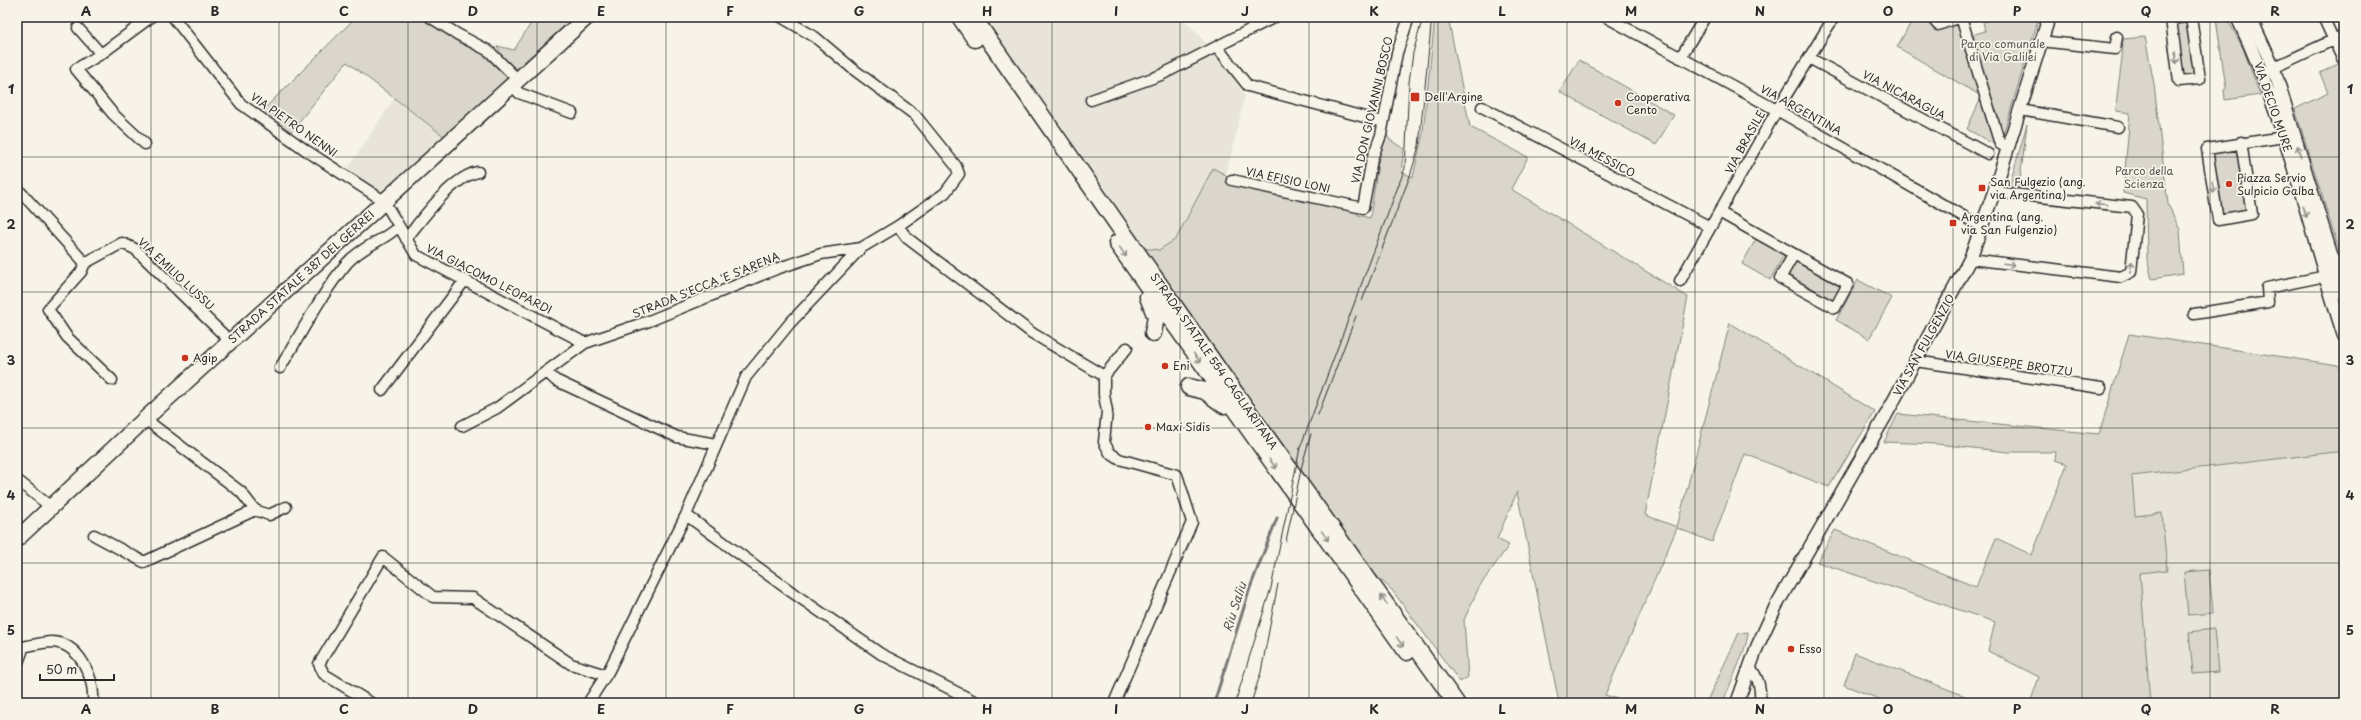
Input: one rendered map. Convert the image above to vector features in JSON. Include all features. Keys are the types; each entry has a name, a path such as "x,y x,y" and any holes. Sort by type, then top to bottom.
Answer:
{"highway":[{"name":"STRADA STATALE 554 CAGLIARITANA","path":"960,17 1237,415 1288,475"},
{"name":"STRADA STATALE 554 CAGLIARITANA","path":"973,17 1305,499 1443,703"},
{"path":"1142,279 1156,317 1153,333"},
{"path":"1189,387 1205,391 1237,415"},
{"name":"STRADA STATALE 554 CAGLIARITANA","path":"1305,499 1456,703"},
{"path":"1430,666 1443,667 1468,703"}],"main road":[{"name":"STRADA STATALE 387 DEL GERREI","path":"17,539 145,418 587,17"}],"street":[{"path":"145,144 113,114 76,69 101,54 151,17"},
{"name":"VIA PIETRO NENNI","path":"173,17 241,104 307,151 384,201"},
{"path":"430,17 457,34 489,51 515,82 519,92 572,113"},
{"name":"STRADA S'ECCA 'E S'ARENA","path":"462,426 497,408 586,343 649,321 776,269 821,254 861,248 898,226 945,193 959,174 956,166 915,116 853,69 815,37 781,17"},
{"path":"1091,100 1160,75 1275,17"},
{"name":"VIA DON GIOVANNI BOSCO","path":"1363,208 1372,159 1383,122 1397,54 1408,17"},
{"name":"VIA ARGENTINA","path":"1606,17 1777,110 1982,227"},
{"path":"1680,58 1705,17"},
{"name":"VIA BRASILE","path":"1680,281 1777,110 1834,17"},
{"path":"1931,17 1938,25 1961,17 2000,144 2008,148"},
{"name":"VIA SAN FULGENZIO","path":"1737,703 1755,654 1788,585 1915,361 1970,259 1994,192 2048,17"},
{"path":"2184,17 2171,19 2179,81 2200,78 2192,17"},
{"name":"VIA DECIO MURE","path":"2237,17 2268,71"},
{"name":"VIA DECIO MURE","path":"2250,17 2344,296"},
{"path":"2323,17 2342,58"},
{"path":"78,28 101,54"},
{"path":"2268,71 2344,35"},
{"path":"2040,41 2115,49 2117,37"},
{"path":"1217,47 1248,86 1383,122"},
{"name":"VIA NICARAGUA","path":"1809,58 1988,154"},
{"name":"VIA MESSICO","path":"1482,106 1710,227"},
{"path":"2020,110 2118,127"},
{"path":"2242,142 2252,214 2218,220 2207,149 2242,142 2289,136"},
{"name":"VIA DECIO MURE","path":"2289,136 2324,276 2344,336"},
{"path":"406,239 456,184 470,174 478,172"},
{"name":"VIA EFISIO LONI","path":"1232,180 1363,208"},
{"path":"17,188 85,263 81,272 48,309 67,337 112,380"},
{"path":"1970,259 2121,277 2128,276 2131,272 2137,214 2132,208 1994,192"},
{"name":"VIA GIACOMO LEOPARDI","path":"384,201 416,254 586,343"},
{"path":"1719,212 1848,284 1834,308 1780,278 1794,254"},
{"path":"280,368 348,262 366,247 391,234 399,226"},
{"path":"898,226 907,238 1032,333 1104,376"},
{"name":"VIA EMILIO LUSSU","path":"85,263 122,243 128,246 139,254 230,341"},
{"path":"588,703 606,675 686,515 746,377 790,323 861,248"},
{"path":"2194,314 2268,302 2267,288 2337,274"},
{"path":"382,390 465,280"},
{"path":"1114,703 1192,522 1177,476 1120,459 1110,453 1104,442 1107,411 1104,395 1104,376 1127,348"},
{"name":"VIA GIUSEPPE BROTZU","path":"1915,361 2101,388"},
{"path":"547,372 555,380 677,437 716,444"},
{"path":"145,418 241,492 255,510 269,515 286,507"},
{"path":"17,480 50,507"},
{"path":"94,535 144,562 255,510"},
{"path":"686,515 793,593 881,654 978,703"},
{"path":"371,703 324,674 319,664 383,557 433,597 473,598 571,664 606,675"},
{"path":"18,647 53,642 75,651 87,668 94,691 93,703"},
{"path":"17,665 22,652 18,647"},
{"path":"1750,671 1757,677 1761,688 1760,703"}],"shaded area":[{"path":"981,17 1182,17 1218,56 1245,96 1226,175 1213,168 1176,239 1159,250 1141,248"},
{"path":"394,99 445,137 376,201 341,179"},
{"path":"2344,451 2344,703 2150,703 2132,476"}],"green space":[{"path":"356,17 419,17 460,43 481,53 510,80 445,137 347,62 290,133 260,113"},
{"path":"535,17 575,17 515,70 501,54 497,46 514,50"},
{"path":"1435,17 1448,17 1470,127 1528,157 1511,189 1688,297 1645,515 1677,527 1730,323 1875,412 1829,487 1745,454 1712,542 1677,528 1605,695 1630,703 1559,703 1517,492 1497,539 1509,545 1479,587 1464,620 1468,677 1460,682 1392,590 1372,572 1141,248 1159,250 1176,239 1213,168 1226,175 1228,184 1311,202 1354,209 1358,215 1370,218 1379,156 1385,132 1390,140 1404,149 1401,172 1413,177 1423,132"},
{"path":"1914,17 1929,17 1945,23 1957,19 1983,97 1897,47"},
{"name":"Parco comunale di Via Galilei","path":"2001,17 2039,17 2002,138 1972,35 1985,31 1983,22"},
{"path":"2226,17 2243,48 2260,95 2225,100 2224,90 2226,88 2216,18"},
{"path":"2188,23 2194,75 2183,76 2177,24"},
{"name":"Parco della Scienza","path":"2145,37 2154,84 2168,204 2180,230 2183,274 2152,279 2147,259 2146,199 2123,193 2130,113 2116,111 2123,39"},
{"name":"Cooperativa Cento","path":"1579,60 1674,115 1656,145 1560,92"},
{"path":"2344,61 2344,250 2339,250 2295,109 2328,93 2320,73"},
{"path":"1981,98 1996,142 1995,145 1967,129"},
{"path":"2027,124 2019,188 2009,187"},
{"path":"2238,149 2247,210 2222,214 2212,153"},
{"path":"1756,239 1784,255 1770,280 1742,264"},
{"path":"1795,260 1841,286 1833,300 1787,274"},
{"path":"1858,280 1892,298 1869,339 1836,320"},
{"path":"2129,334 2338,365 2344,381 2345,393 2344,451 2132,476 2135,516 2162,513 2167,570 2140,573 2150,703 2030,703 2039,677 1988,651 1995,622 1817,562 1835,530 1976,587 1996,538 2032,555 2067,464 2055,460 2056,452 2008,452 1937,444 1884,442 1898,414 2099,434"},
{"path":"2209,570 2213,613 2188,615 2184,572"},
{"path":"2214,629 2218,672 2193,674 2189,632"},
{"path":"1748,632 1742,656 1723,703 1706,703 1739,633"},
{"path":"1855,653 1983,703 1889,703 1844,685"}],"waterway":[{"name":"Riu Saliu","path":"1214,703 1250,588 1277,518"}],"tram line":[{"path":"1235,703 1271,588 1300,448 1405,168 1409,82 1413,53 1423,17"},
{"path":"1362,301 1410,176 1419,146 1432,17"},
{"path":"1318,415 1356,316"},
{"path":"1286,541 1302,465 1311,434"},
{"path":"1251,703 1261,672 1278,584"}],"place":[{"name":"Dell'Argine","path":"1415,97"},
{"name":"Cooperativa Cento","path":"1618,103"},
{"name":"Piazza Servio Sulpicio Galba","path":"2229,184"},
{"name":"San Fulgezio (ang. via Argentina)","path":"1982,188"},
{"name":"Argentina (ang. via San Fulgenzio)","path":"1953,223"},
{"name":"Agip","path":"185,358"},
{"name":"Eni","path":"1165,366"},
{"name":"Maxi Sidis","path":"1148,427"},
{"name":"Esso","path":"1791,649"}]}
